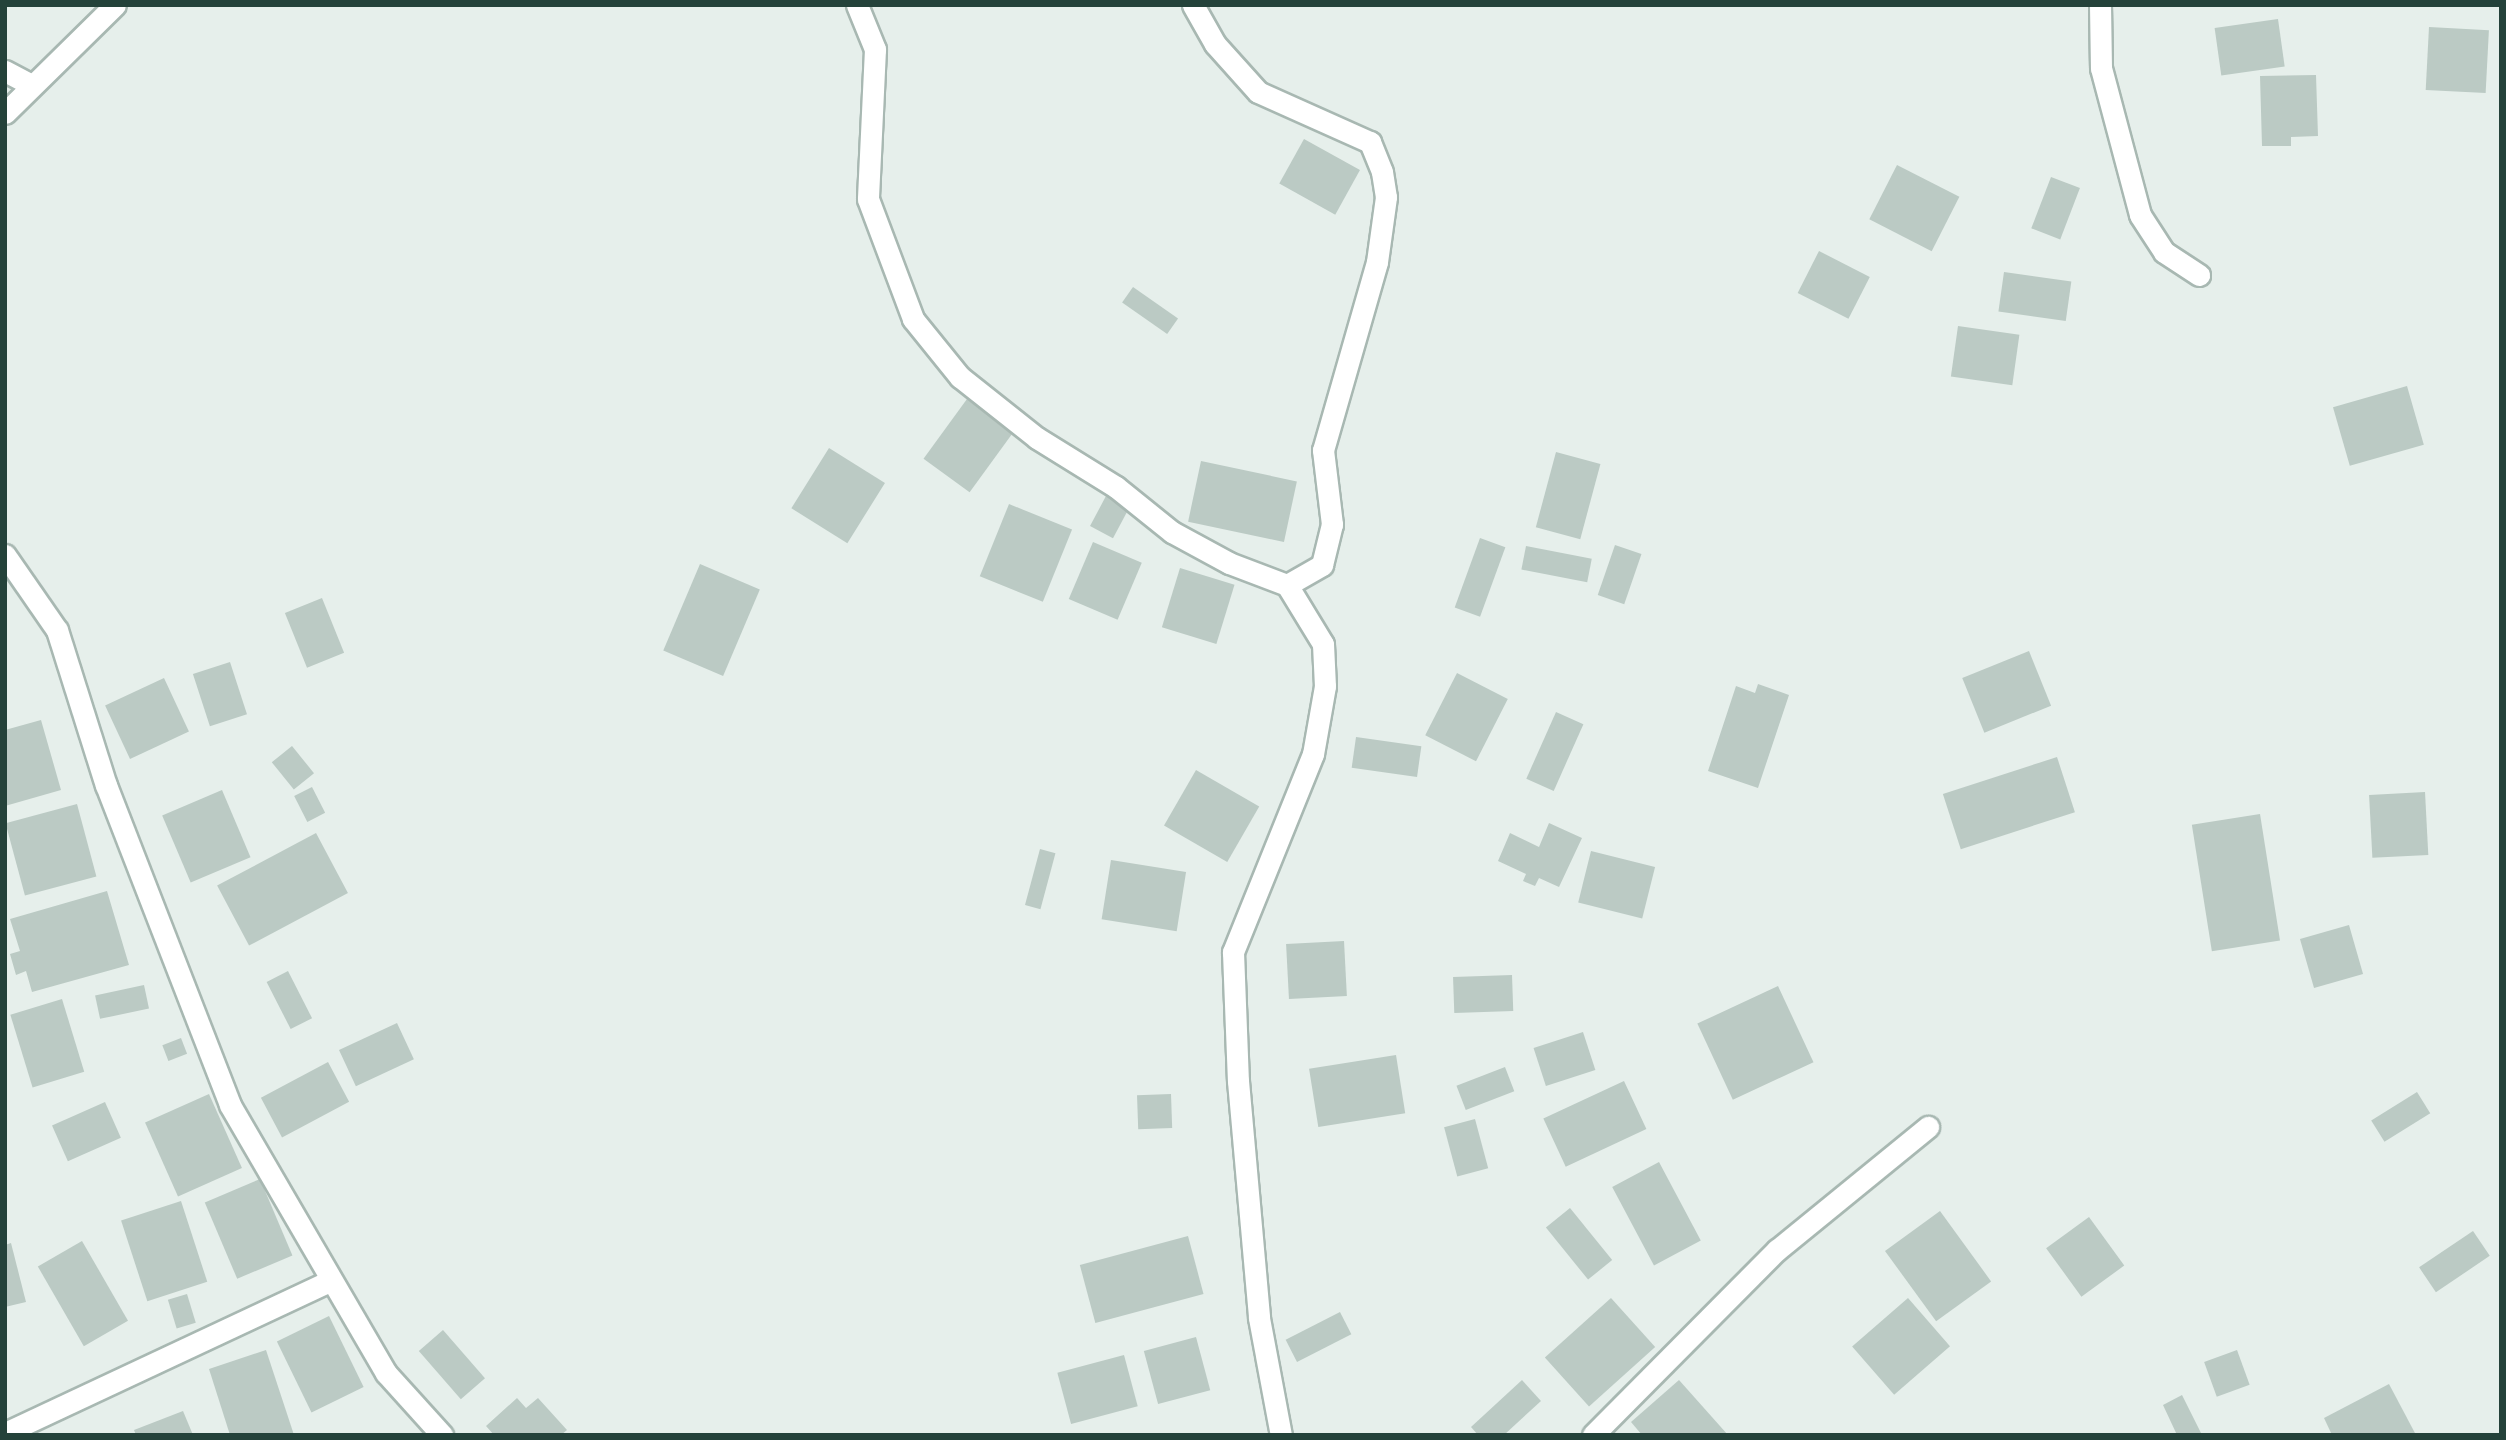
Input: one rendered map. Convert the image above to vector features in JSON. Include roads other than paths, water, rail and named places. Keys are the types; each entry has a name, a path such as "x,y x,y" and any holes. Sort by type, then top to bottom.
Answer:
{"street":[{"path":"5,113 115,5"},
{"path":"857,5 875,49 868,199 913,319 960,377 1037,438 1116,486 1172,532 1229,563 1287,585 1323,644 1325,686 1313,754 1233,952 1238,1082 1257,1304 1281,1435"},
{"path":"1193,5 1215,44 1258,92 1370,142 1382,172 1385,197 1377,262 1323,450 1332,524 1322,565 1287,585"},
{"path":"2100,5 2101,68 2140,215 2164,252 2199,275"},
{"path":"5,71 31,85"},
{"path":"5,555 57,630 106,785 230,1105 329,1281 386,1373 442,1435"},
{"path":"1592,1435 1777,1250 1928,1127"},
{"path":"5,1433 329,1281"}]}
